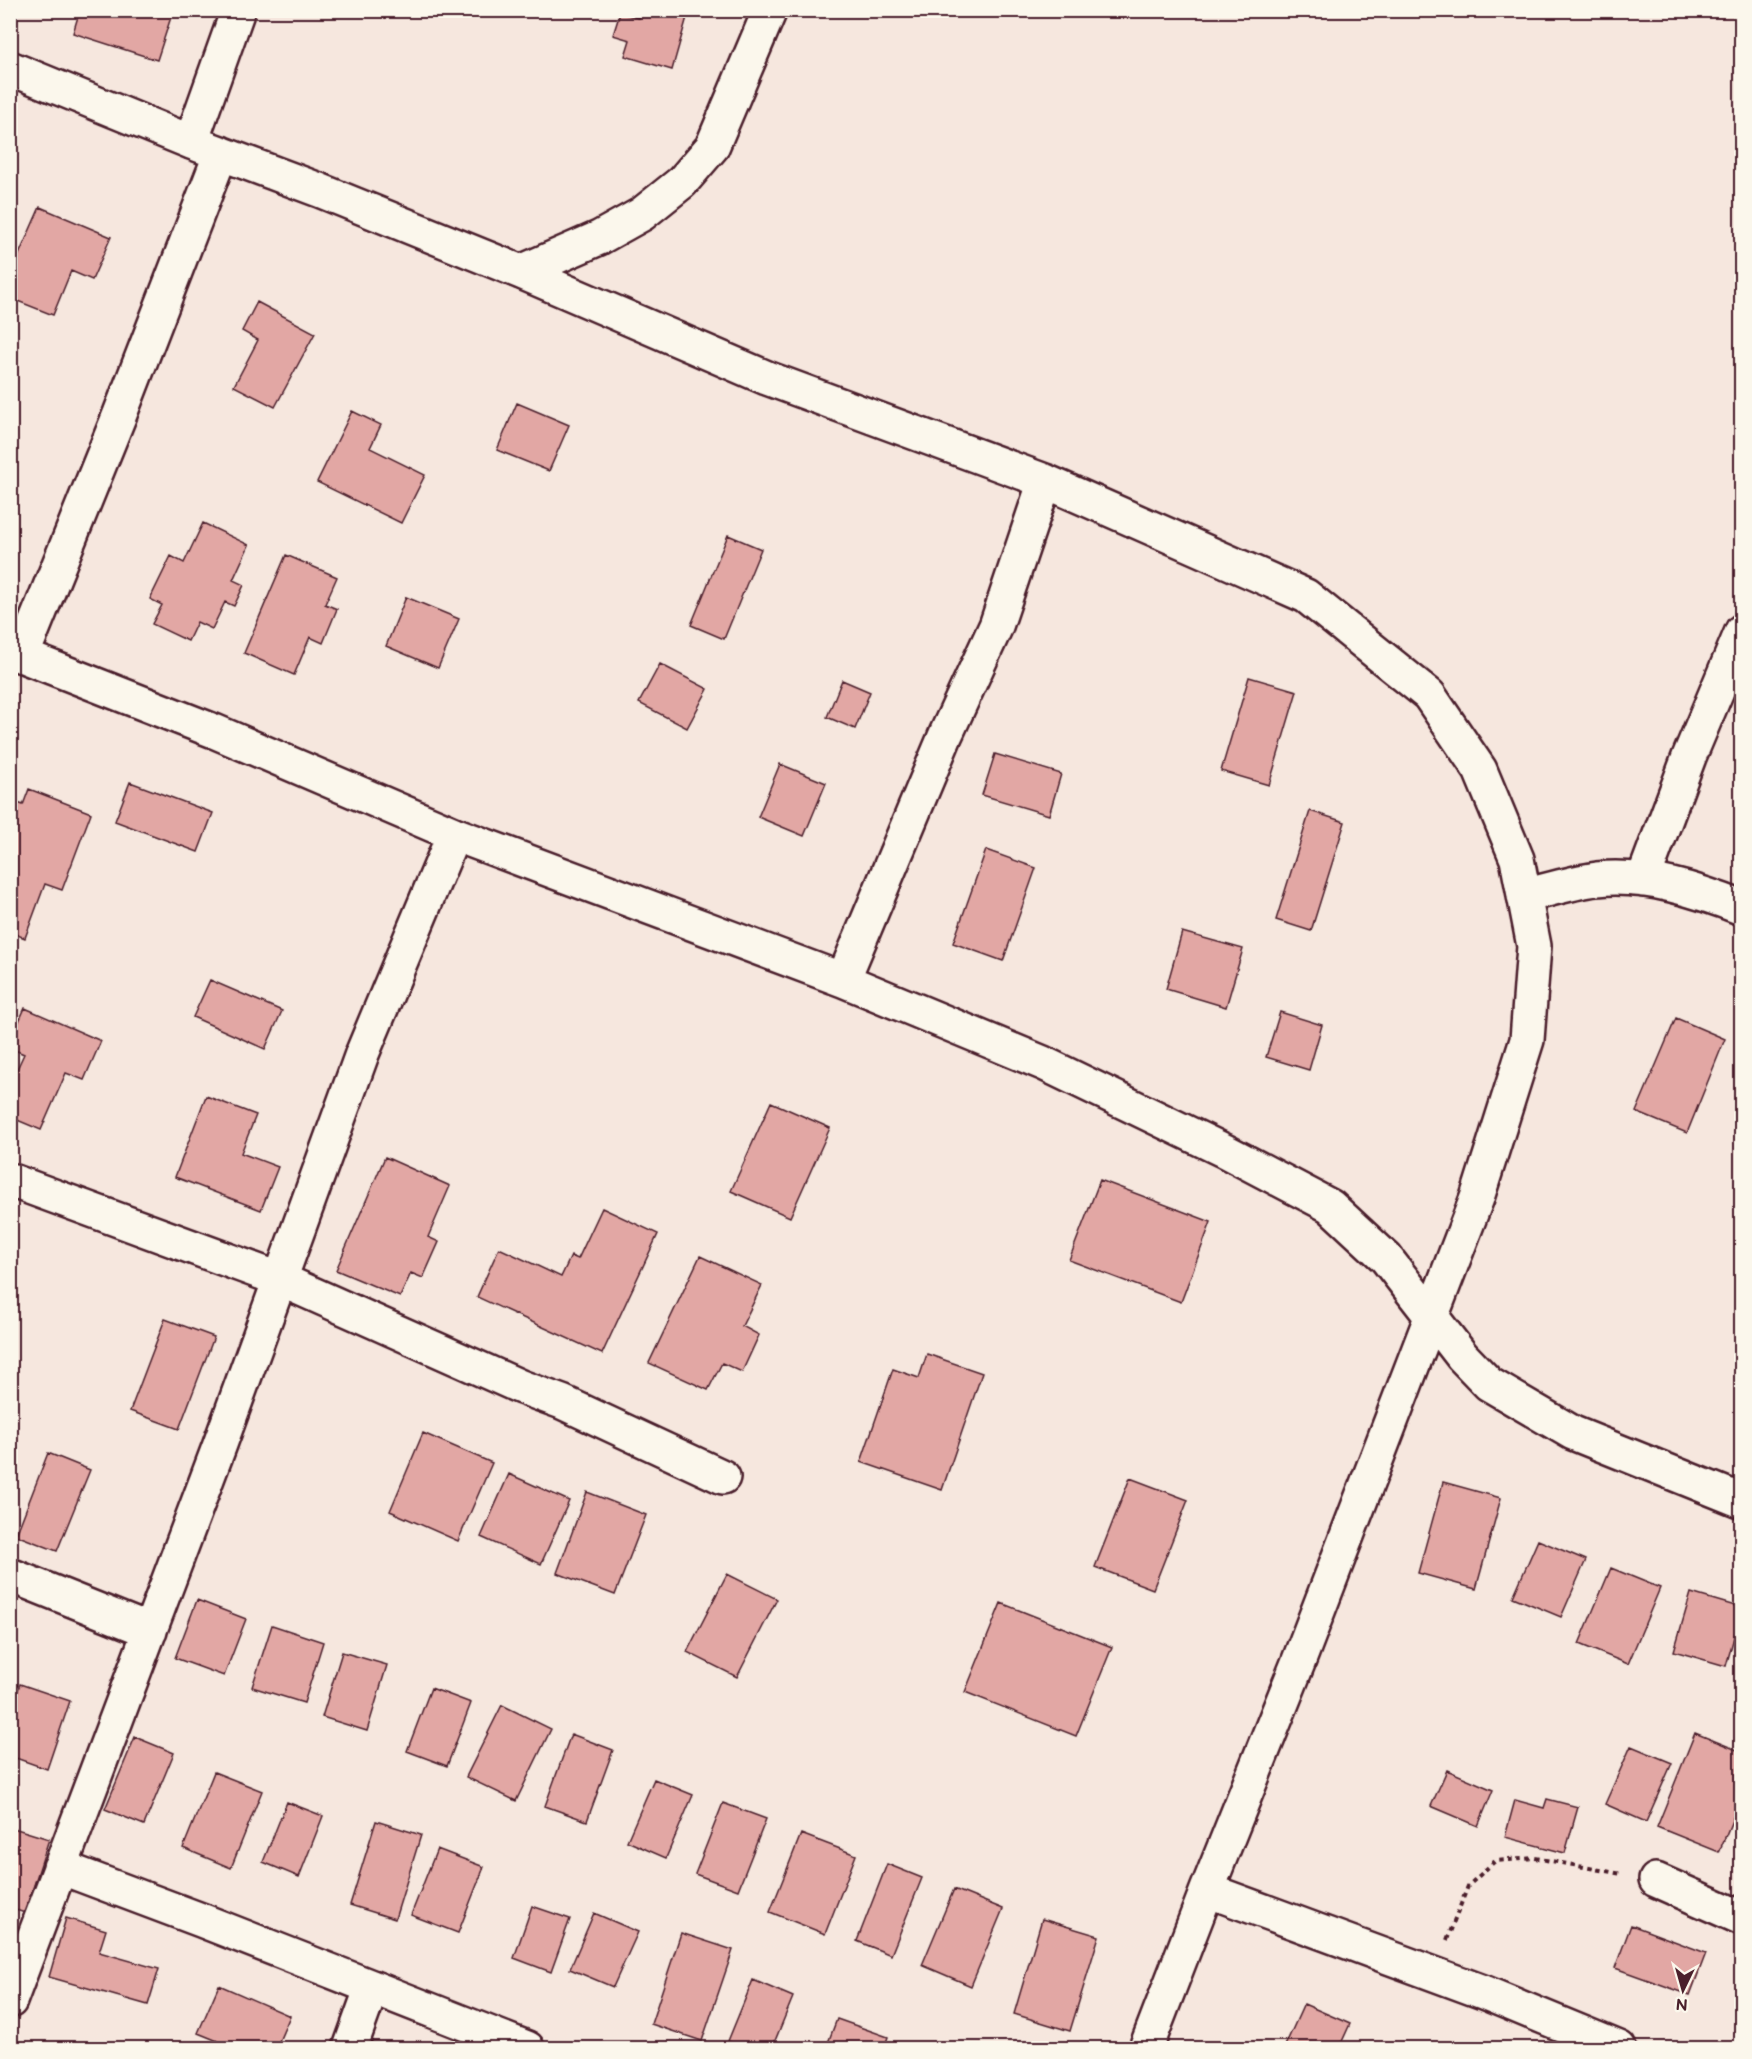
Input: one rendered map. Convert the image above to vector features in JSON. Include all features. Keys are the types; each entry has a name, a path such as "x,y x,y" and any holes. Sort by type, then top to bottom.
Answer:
{"street":[{"path":"238,10 206,148 120,414 16,653 214,731 454,834 843,980 1043,1063 1226,1151 1330,1206 1386,1258 1462,1356 1489,1384 1573,1433 1742,1501"},
{"path":"521,272 599,238 642,214 682,182 712,147 770,10"},
{"path":"10,68 521,272 767,378 1045,481 1306,596 1429,695 1480,770 1517,859 1534,946 1527,1040 1477,1198 1146,2049"},
{"path":"843,980 946,734 996,626 1045,481"},
{"path":"1643,880 1689,757 1742,631"},
{"path":"14,1985 219,1447 362,1054 454,834"},
{"path":"1524,896 1598,879 1643,880 1701,891 1742,908"},
{"path":"10,1180 279,1279 521,1387 562,1402 723,1477"},
{"path":"10,1575 150,1631"},
{"path":"60,1867 527,2049"},
{"path":"1656,1880 1742,1918"},
{"path":"1207,1890 1484,1992 1619,2049"},
{"path":"350,2049 372,1987"}],"path":[{"path":"1434,1975 1468,1886 1495,1861 1535,1858 1656,1880"}],"building":[{"path":"80,10 173,11 157,60 73,33"},
{"path":"641,10 689,10 672,70 625,56 630,40 613,35 620,13 639,18"},
{"path":"40,207 111,237 92,280 71,271 53,315 10,298 10,275"},
{"path":"257,302 315,333 275,407 234,386 258,340 242,331"},
{"path":"517,403 569,425 549,471 497,450"},
{"path":"352,411 381,425 370,448 425,475 401,523 317,482"},
{"path":"203,523 249,545 233,580 244,585 234,606 225,602 212,629 197,622 188,641 152,624 162,605 150,599 171,556 184,563"},
{"path":"728,535 761,549 724,639 691,625"},
{"path":"286,555 337,577 325,604 337,609 323,643 310,637 294,675 244,653"},
{"path":"406,597 459,619 438,668 386,646"},
{"path":"660,664 708,689 687,728 639,703"},
{"path":"1249,677 1297,691 1269,785 1221,771"},
{"path":"842,680 870,692 855,729 827,717"},
{"path":"995,754 1061,774 1049,815 982,795"},
{"path":"780,764 826,783 804,836 758,817"},
{"path":"130,782 213,813 198,852 115,821"},
{"path":"29,789 91,813 62,890 45,884 25,938 10,932 10,800 23,805"},
{"path":"1310,811 1345,822 1311,931 1276,920"},
{"path":"986,850 1036,868 1003,961 953,943"},
{"path":"1182,932 1243,949 1226,1007 1166,989"},
{"path":"210,980 282,1011 265,1049 193,1017"},
{"path":"25,1008 101,1041 84,1080 66,1073 41,1130 10,1117 10,1084 24,1054 10,1048 10,1041"},
{"path":"1280,1012 1322,1025 1309,1070 1266,1057"},
{"path":"1676,1018 1725,1039 1687,1133 1636,1112"},
{"path":"206,1096 256,1115 241,1153 278,1167 261,1210 175,1177"},
{"path":"771,1102 830,1128 790,1217 731,1191"},
{"path":"385,1157 450,1186 428,1237 439,1242 423,1278 411,1273 400,1297 336,1270"},
{"path":"1100,1180 1211,1222 1181,1302 1069,1260"},
{"path":"602,1208 658,1234 602,1354 477,1297 499,1248 561,1277 571,1256 578,1259"},
{"path":"700,1256 762,1285 742,1326 759,1335 742,1372 722,1363 708,1390 649,1363"},
{"path":"165,1319 214,1337 179,1429 130,1411"},
{"path":"927,1354 982,1373 942,1490 861,1462 893,1369 919,1378"},
{"path":"423,1433 492,1463 458,1541 390,1511"},
{"path":"48,1453 90,1470 57,1551 16,1535"},
{"path":"509,1474 569,1501 541,1564 481,1537"},
{"path":"1130,1478 1188,1500 1153,1589 1095,1567"},
{"path":"1443,1482 1501,1498 1476,1589 1418,1573"},
{"path":"587,1492 646,1515 615,1595 557,1573"},
{"path":"1538,1540 1586,1560 1561,1617 1513,1597"},
{"path":"1611,1568 1660,1588 1628,1664 1579,1644"},
{"path":"727,1574 777,1599 737,1677 687,1652"},
{"path":"1691,1593 1742,1608 1726,1666 1674,1651"},
{"path":"197,1600 246,1619 224,1676 175,1658"},
{"path":"1001,1603 1112,1647 1076,1736 965,1692"},
{"path":"272,1625 323,1642 304,1703 252,1687"},
{"path":"342,1652 387,1665 367,1731 322,1717"},
{"path":"20,1684 70,1701 47,1769 10,1756 10,1711"},
{"path":"431,1688 471,1703 447,1766 407,1751"},
{"path":"502,1705 551,1729 516,1801 466,1777"},
{"path":"1695,1733 1742,1752 1742,1796 1719,1852 1657,1827"},
{"path":"571,1734 613,1750 587,1821 545,1806"},
{"path":"135,1737 174,1753 144,1825 105,1809"},
{"path":"1631,1746 1672,1763 1646,1822 1605,1804"},
{"path":"1447,1770 1493,1790 1478,1826 1431,1806"},
{"path":"214,1772 262,1791 231,1868 183,1848"},
{"path":"654,1779 693,1795 666,1858 627,1841"},
{"path":"1547,1799 1578,1807 1565,1853 1505,1837 1515,1800 1544,1808"},
{"path":"287,1802 323,1816 299,1877 263,1862"},
{"path":"723,1803 766,1819 738,1890 695,1874"},
{"path":"376,1821 421,1835 395,1919 350,1905"},
{"path":"10,1827 49,1839 25,1913 10,1908"},
{"path":"801,1834 856,1855 825,1934 770,1912"},
{"path":"437,1849 484,1867 458,1933 411,1915"},
{"path":"887,1864 922,1878 891,1955 857,1941"},
{"path":"954,1889 1003,1909 971,1986 922,1965"},
{"path":"532,1906 570,1919 551,1972 514,1958"},
{"path":"594,1913 638,1932 613,1987 570,1969"},
{"path":"66,1918 106,1930 99,1952 159,1969 148,2005 49,1977"},
{"path":"1042,1919 1099,1936 1070,2031 1014,2014"},
{"path":"1631,1925 1706,1953 1690,1995 1615,1968"},
{"path":"681,1933 733,1950 702,2041 651,2024"},
{"path":"753,1980 793,1997 772,2048 745,2048 728,2041"},
{"path":"219,1985 290,2016 276,2048 235,2048 198,2033"},
{"path":"1304,2004 1350,2024 1339,2048 1284,2048"},
{"path":"837,2019 888,2037 884,2048 826,2048"}]}
